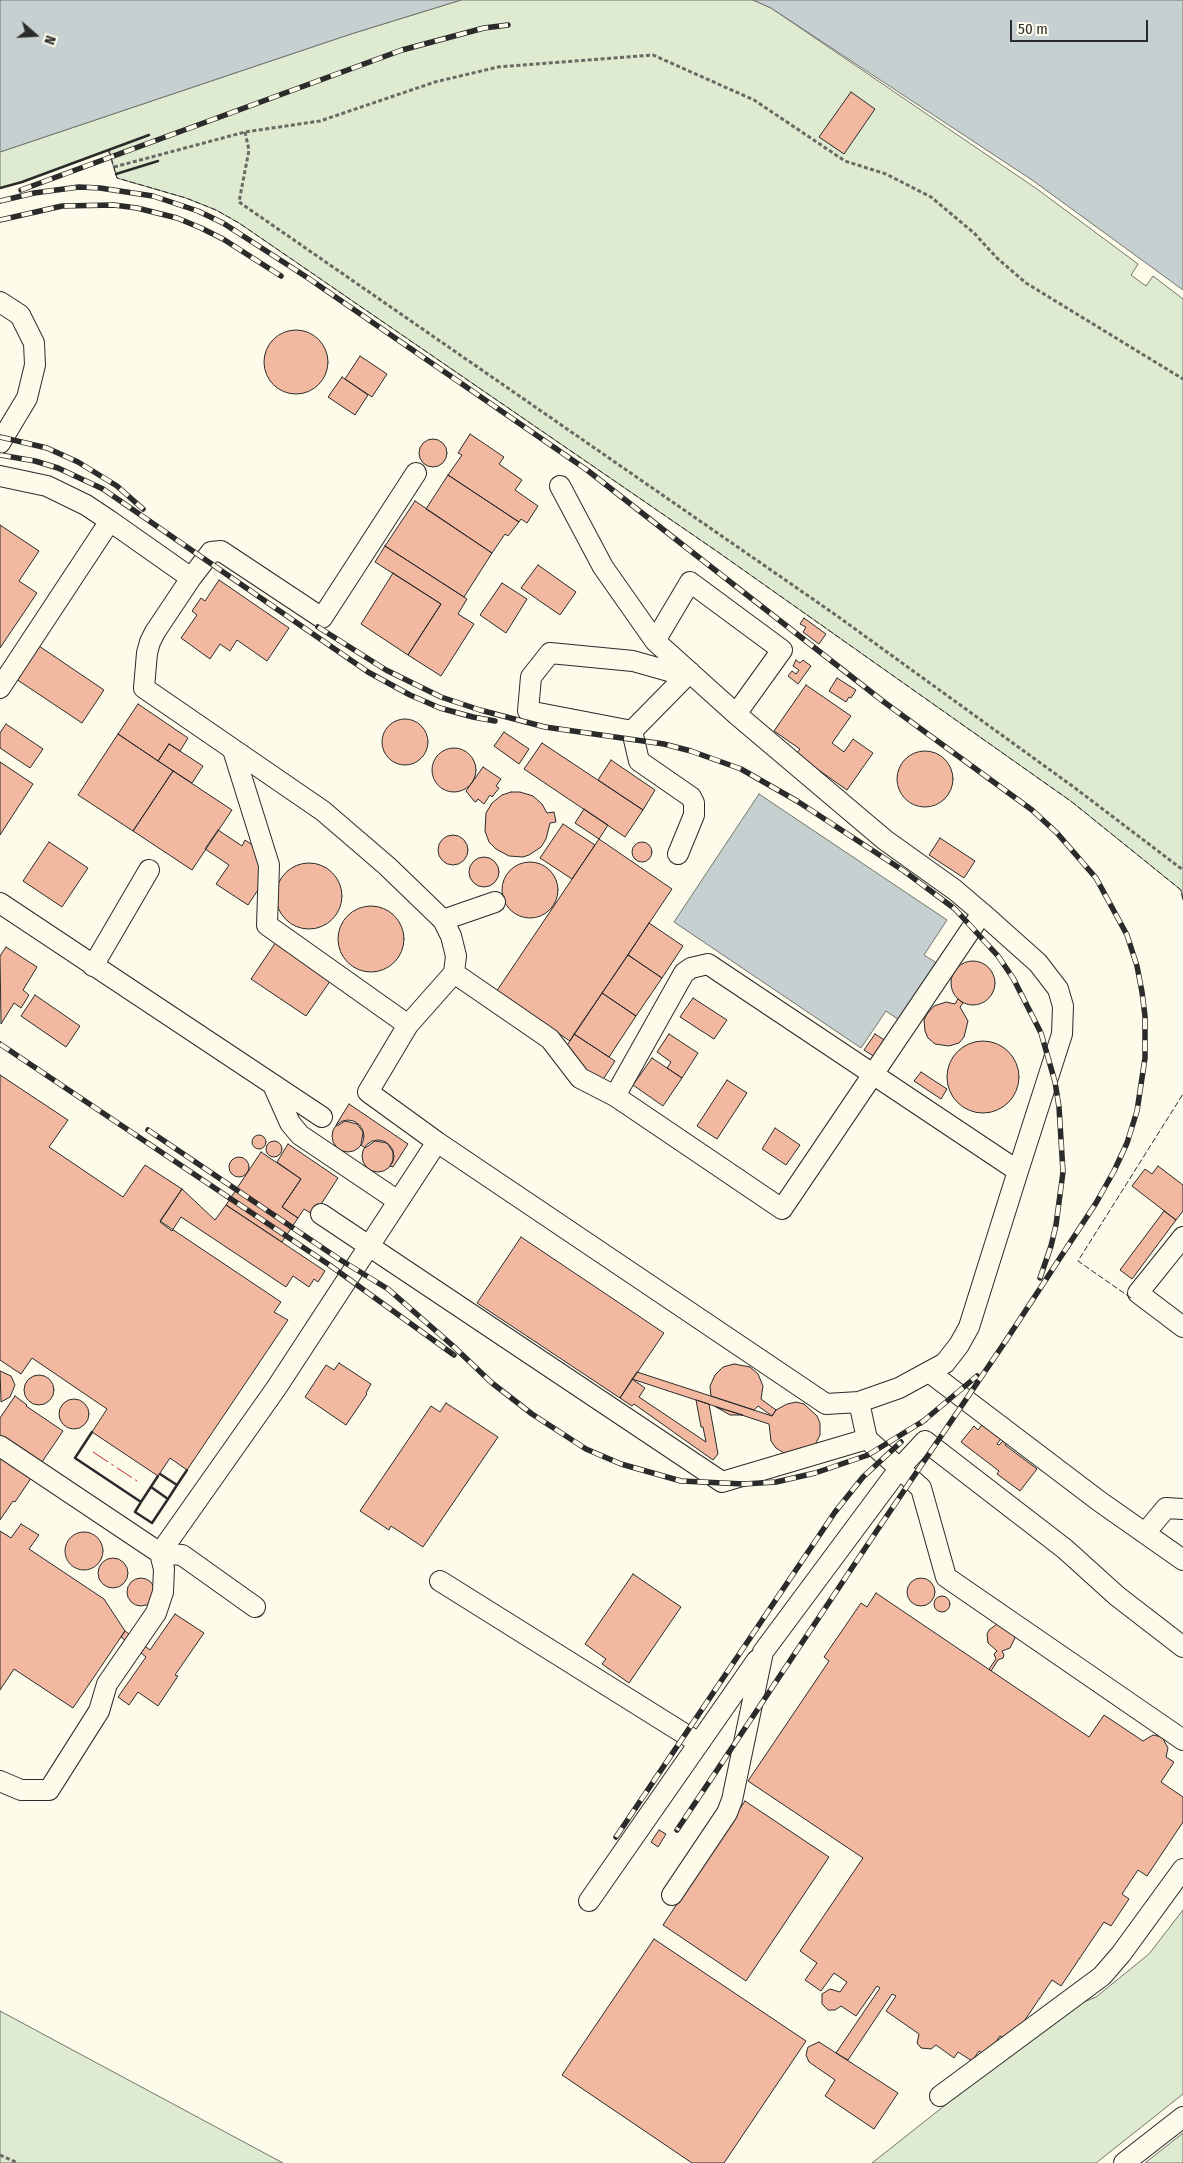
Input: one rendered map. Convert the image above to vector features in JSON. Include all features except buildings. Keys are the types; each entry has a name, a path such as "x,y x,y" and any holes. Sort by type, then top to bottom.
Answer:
{"street":[{"path":"0,302 20,316 34,343 35,365 27,398 0,442"},
{"path":"416,473 322,618 221,551 211,552 191,578 150,642 147,653 144,688 323,811 387,866 444,920 451,936 456,956 454,973 408,1024 368,1092 437,1142 826,1404 859,1402 899,1388 945,1364 960,1345 969,1327 1062,1034 1064,1006 1058,989 1038,963 955,890 885,840 688,674 655,640 602,567 560,486"},
{"path":"0,476 47,486 86,505 191,578"},
{"path":"0,688 110,521"},
{"path":"655,640 690,582 782,650 736,714"},
{"path":"632,731 528,711 531,677 550,652 633,660 688,674"},
{"path":"632,731 688,674"},
{"path":"632,731 639,761 691,797 694,803 694,814 678,854"},
{"path":"233,750 269,865 267,925 408,1024"},
{"path":"92,966 149,870"},
{"path":"444,920 496,902"},
{"path":"0,904 322,1116"},
{"path":"454,973 550,1039 580,1078 615,1096 782,1209 982,913"},
{"path":"615,1096 684,974 691,968 708,964 1018,1171"},
{"path":"273,1085 287,1117 300,1135 398,1201"},
{"path":"0,1780 21,1790 49,1790 99,1711 107,1684 156,1613 163,1592 164,1569 160,1553 277,1387 437,1142"},
{"path":"321,1214 722,1482 867,1439"},
{"path":"1183,1237 1138,1293 1183,1327"},
{"path":"929,1372 1099,1501 1183,1560"},
{"path":"859,1402 867,1439 920,1488 946,1577 1183,1740"},
{"path":"589,1901 763,1652 900,1469 925,1441 1065,1549 1117,1596 1183,1647"},
{"path":"0,1446 160,1553 182,1555 255,1607"},
{"path":"1145,1533 1166,1508 1183,1509"},
{"path":"440,1581 699,1743"},
{"path":"672,1895 727,1813 732,1800 763,1652"},
{"path":"940,2096 1102,1976 1121,1954 1183,1869"},
{"path":"1124,2163 1183,2117"}],"path":[{"path":"114,167 245,132 320,122 435,82 498,67 653,55 754,100 845,161 886,174 931,197 974,233 996,258 1026,283 1183,379"},
{"path":"245,132 249,150 240,202 848,624 1075,788 1183,870"},
{"path":"0,2155 18,2163"}],"green space":[{"path":"461,0 753,0 771,8 1037,189 1138,264 1131,275 1146,286 1153,276 1183,299 1183,900 1181,890 1072,802 715,550 239,223 216,210 186,198 117,178 108,150 22,182 0,188 0,152 351,34"},
{"path":"1183,1910 1183,2094 1096,2163 872,2163 1039,2031 1072,2007 1096,1997 1149,1954"},
{"path":"0,2011 283,2163 0,2163"},
{"path":"1183,2133 1183,2163 1145,2163"}],"shaded area":[{"path":"0,0 461,0 351,34 0,152"},
{"path":"753,0 1183,0 1183,290 1032,180 771,8"},
{"path":"759,794 947,920 924,955 940,965 902,1022 886,1011 861,1048 674,922"}],"railway":[{"path":"21,190 402,50 484,28 508,25"},
{"path":"0,201 34,193 79,187 100,188 153,196 198,211 223,223 308,278 587,470 884,702 1032,810 1057,833 1096,878 1127,935 1137,966 1142,992 1145,1016 1145,1058 1137,1111 1127,1143 1114,1171 1096,1203 1005,1342 677,1830"},
{"path":"0,220 62,206 114,205 137,208 177,218 201,228 223,239 281,276"},
{"path":"0,437 47,448 78,462 117,486 143,509"},
{"path":"0,455 35,461 58,468 103,489 368,672 410,695 440,708 495,721"},
{"path":"318,627 386,670 441,697 480,710 545,727 664,744 691,751 741,769 797,801 904,871 955,909 998,956 1013,978 1041,1033 1055,1082 1059,1107 1063,1172 1056,1225 1040,1278"},
{"path":"0,1044 328,1264 454,1355"},
{"path":"148,1130 339,1259 388,1289 492,1383 532,1414 586,1449 621,1464 681,1481 744,1484 776,1482 815,1473 868,1455 925,1420"},
{"path":"921,1423 977,1376"},
{"path":"616,1837 835,1512 863,1477 901,1442"}],"fence":[{"path":"109,150 117,178 186,198 216,210 239,223 715,550 1072,802 1181,890 1183,900"},
{"path":"1131,1298 1078,1261 1183,1094"}],"wall":[{"path":"0,188 22,182 149,135"},
{"path":"116,174 158,161"},
{"path":"92,1432 75,1458 141,1502 135,1512 152,1523 168,1499 151,1487"},
{"path":"177,1485 187,1470"},
{"path":"160,1474 177,1485 168,1499"},
{"path":"141,1502 158,1476"}],"power":[{"path":"93,1452 140,1483"}]}
